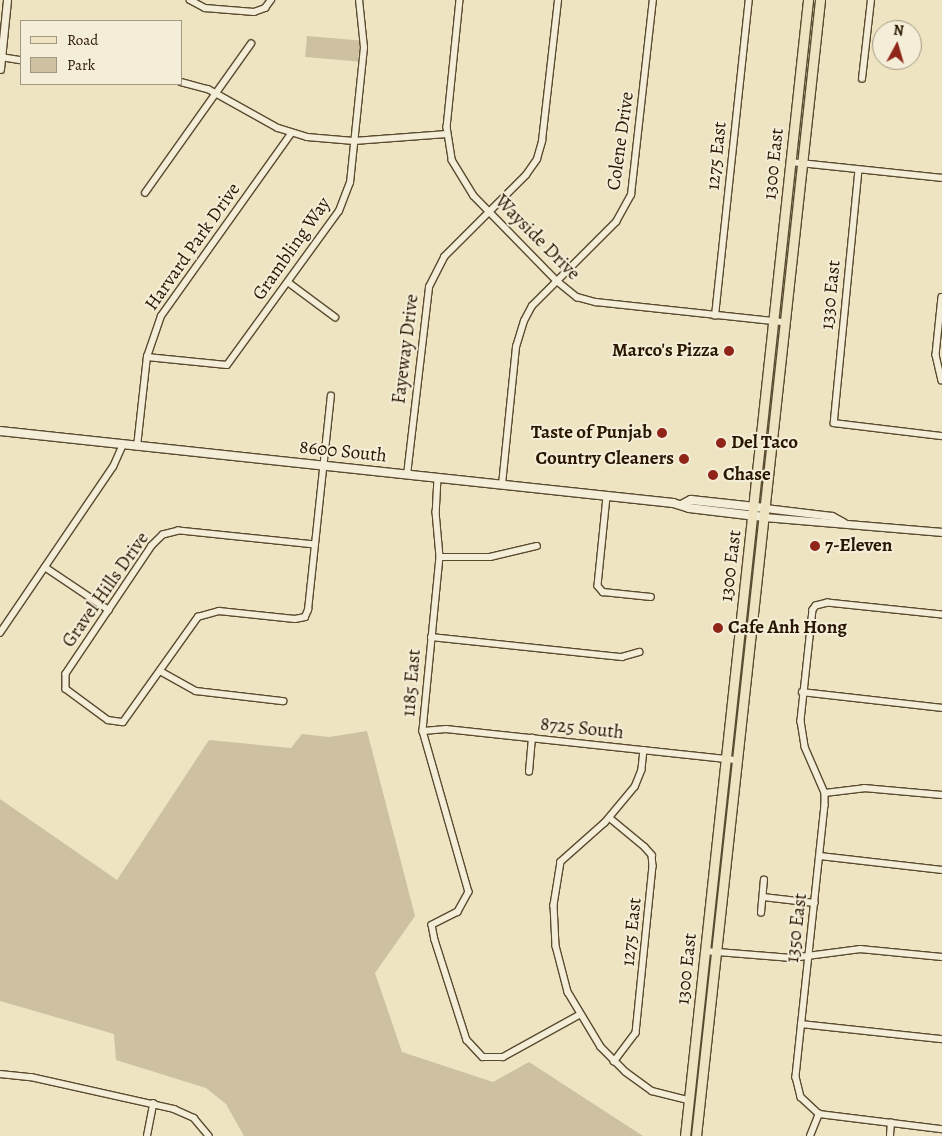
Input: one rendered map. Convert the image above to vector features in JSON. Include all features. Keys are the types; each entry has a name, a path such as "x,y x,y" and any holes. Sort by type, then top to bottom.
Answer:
{"main road":[{"name":"1300 East","path":"685,1136 808,0"},
{"name":"1300 East","path":"696,1136 820,0"},
{"path":"768,375 779,378"},
{"name":"8600 South","path":"0,431 607,497 683,504 691,500 764,512"}],"street":[{"path":"0,69 7,0"},
{"path":"190,0 205,8 260,11 271,0"},
{"name":"Grambling Way","path":"147,357 227,365 288,282 346,198 364,48 359,0"},
{"name":"Wayside Drive","path":"460,0 447,134 457,172 489,212 557,281 586,300 715,316 784,322"},
{"name":"Fayeway Drive","path":"407,475 429,287 444,257 526,175 540,150 558,0"},
{"name":"Colene Drive","path":"502,485 518,338 532,306 616,222 630,195 653,0"},
{"name":"1275 East","path":"715,316 749,0"},
{"path":"862,79 871,0"},
{"path":"146,193 251,44"},
{"path":"1,57 20,60"},
{"path":"182,82 199,85 291,134 354,141 447,134"},
{"name":"Harvard Park Drive","path":"137,446 147,357 161,316 291,134"},
{"path":"791,162 942,178"},
{"name":"1330 East","path":"859,170 834,423 942,436"},
{"path":"288,282 335,316"},
{"path":"942,297 936,355 942,380"},
{"path":"283,701 196,691 160,671 190,626 204,613 219,611 294,619 306,617 331,396"},
{"path":"0,634 117,460 123,445"},
{"name":"1185 East","path":"438,478 436,512 440,556 423,731 469,884 468,900 458,912 432,925 472,1048 482,1056 496,1059 579,1015"},
{"path":"607,497 598,586 604,592 651,597"},
{"name":"8600 South","path":"764,512 832,516 843,522 942,532"},
{"name":"Gravel Hills Drive","path":"160,671 129,716 119,723 108,720 70,693 64,681 109,610 157,540 171,532 315,545"},
{"path":"440,556 490,557 537,546"},
{"path":"45,567 109,610"},
{"path":"942,615 828,603 816,606 811,616 802,692 801,721 804,746 825,793 864,788 942,795"},
{"path":"431,638 622,657 639,652"},
{"path":"802,692 942,708"},
{"name":"8725 South","path":"423,731 446,729 737,760"},
{"path":"528,772 532,738"},
{"path":"644,750 638,782 610,818 570,851 558,869 554,925 560,968 579,1015 614,1062 639,1082 666,1097 688,1100"},
{"name":"1350 East","path":"819,1114 801,1097 797,1088 796,1067 820,856 825,793"},
{"name":"1275 East","path":"610,818 645,847 652,856 653,866 636,1033 614,1062"},
{"path":"820,856 942,870"},
{"path":"761,913 764,880"},
{"path":"763,897 815,903"},
{"path":"705,951 778,958 808,956 860,948 942,957"},
{"path":"801,1024 942,1039"},
{"path":"0,1074 31,1077 154,1104 194,1118 209,1136"},
{"path":"147,1136 154,1104"},
{"path":"810,1136 819,1114 942,1128"},
{"path":"890,1136 892,1123"}],"green space":[{"path":"307,36 360,41 358,62 305,57"},
{"path":"367,731 415,916 375,973 402,1052 493,1082 529,1062 643,1136 244,1136 226,1104 206,1088 116,1060 114,1034 0,1001 0,799 117,880 209,740 291,748 302,734 329,737"}],"place":[{"name":"Marco's Pizza","path":"729,351"},
{"name":"Taste of Punjab","path":"662,433"},
{"name":"Del Taco","path":"721,443"},
{"name":"Country Cleaners","path":"684,459"},
{"name":"Chase","path":"713,475"},
{"name":"7-Eleven","path":"815,546"},
{"name":"Cafe Anh Hong","path":"718,628"}]}
